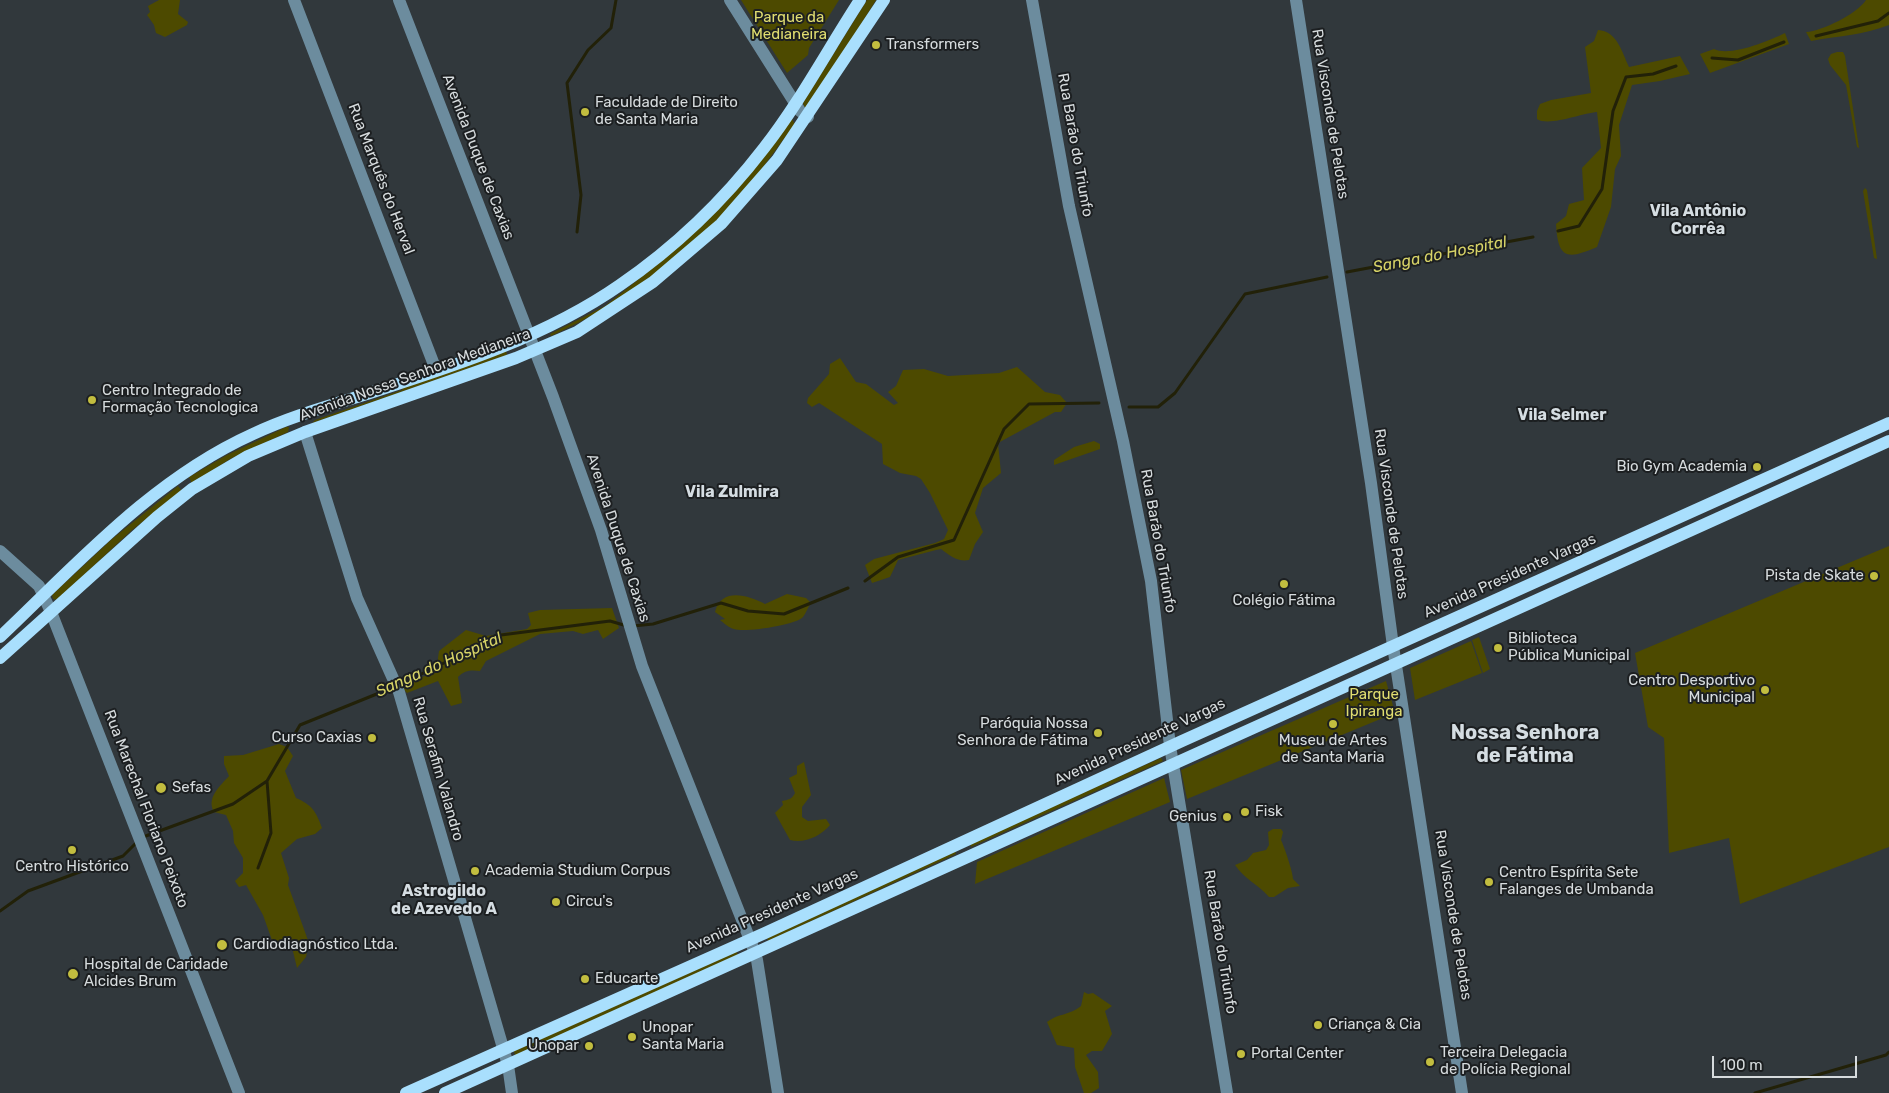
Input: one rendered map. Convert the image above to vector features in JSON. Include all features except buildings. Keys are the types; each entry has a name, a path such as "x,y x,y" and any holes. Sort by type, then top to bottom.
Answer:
{"main road":[{"name":"Avenida Nossa Senhora Medianeira","path":"0,637 116,526 189,468 249,435 279,422 436,370 530,334 598,300 661,253 701,218 739,178 765,147 795,103 860,0"},
{"name":"Avenida Nossa Senhora Medianeira","path":"0,658 192,489 248,456 305,432 499,366 577,332 620,305 683,258 721,224 754,189 778,160 808,117 884,0"},
{"path":"305,432 311,415 318,410"},
{"name":"Avenida Presidente Vargas","path":"406,1093 750,939 1170,746 1889,423"},
{"name":"Avenida Presidente Vargas","path":"445,1093 1174,762 1889,441"}],"street":[{"name":"Rua Marquês do Herval","path":"294,0 436,370"},
{"name":"Avenida Duque de Caxias","path":"399,0 536,350 601,530 642,666 755,952 778,1093"},
{"path":"730,0 795,103 808,117"},
{"name":"Rua Barão do Triunfo","path":"1032,0 1069,206 1123,441 1151,581 1170,746 1227,1093"},
{"name":"Rua Visconde de Pelotas","path":"1296,0 1371,483 1393,646 1462,1093"},
{"name":"Rua Serafim Valandro","path":"305,432 357,598 399,692 508,1065 512,1093"},
{"name":"Rua Marechal Floriano Peixoto","path":"0,551 39,586 44,596 239,1093"}],"green space":[{"path":"159,0 180,0 178,14 188,22 187,25 165,37 156,33 154,25 147,15 150,12 148,6"},
{"name":"Parque da Medianeira","path":"741,0 839,0 809,48 808,55 787,73"},
{"path":"867,0 876,0 810,106 805,108 803,103"},
{"path":"1866,0 1889,0 1889,25 1860,33 1811,41 1806,32 1821,29 1839,21 1855,11"},
{"path":"1598,30 1610,34 1614,38 1629,67 1680,56 1690,74 1632,85 1619,125 1621,156 1615,169 1611,207 1597,247 1571,255 1562,250 1559,244 1556,224 1566,216 1569,204 1584,200 1582,168 1601,148 1597,112 1566,119 1542,121 1537,119 1537,111 1540,104 1551,100 1591,93 1585,47 1594,41"},
{"path":"1785,33 1789,44 1710,73 1700,54 1714,49 1721,51 1739,50 1760,44"},
{"path":"1843,52 1845,56 1859,148 1857,147 1846,85 1830,65 1828,59 1831,54"},
{"path":"792,119 795,124 754,179 711,226 687,248 635,289 579,322 551,336 550,334 605,306 659,263"},
{"path":"1865,188 1867,190 1877,259 1874,258 1863,191"},
{"path":"506,351 507,355 312,423 315,420 402,390 403,387"},
{"path":"840,358 856,382 866,384 894,405 898,403 888,392 896,386 903,370 924,369 948,376 999,373 1017,367 1045,392 1060,395 1067,403 1061,412 1055,412 998,443 1001,473 983,488 975,513 983,532 975,544 969,560 958,559 941,549 936,550 898,560 890,577 872,583 865,565 874,559 935,543 944,539 948,530 921,479 916,476 900,473 883,464 882,444 819,403 812,407 807,403 808,398 829,374 830,364"},
{"path":"289,427 288,432 230,459 192,484 189,477 227,455"},
{"path":"1094,441 1100,444 1100,449 1054,465 1054,460 1074,447"},
{"path":"178,486 182,491 132,530 57,600 53,599 52,595 112,539"},
{"name":"Centro Desportivo Municipal","path":"1889,546 1889,847 1740,904 1729,838 1669,853 1664,738 1648,727 1635,653"},
{"path":"787,594 806,598 811,603 803,617 791,623 740,630 728,627 720,620 725,619 715,612 718,604 729,596 743,596 765,604"},
{"path":"612,608 619,628 603,639 598,630 583,634 573,631 540,634 486,661 480,671 463,673 458,677 462,703 451,706 438,681 407,693 397,682 436,672 439,651 466,630 486,636 527,629 531,625 528,613 540,610"},
{"path":"1479,637 1490,669 1483,673 1472,640"},
{"path":"1471,641 1482,673 1415,700 1410,668"},
{"name":"Parque Ipiranga","path":"1386,681 1395,713 1187,799 1181,770"},
{"path":"279,744 287,747 293,756 285,771 296,798 313,809 322,828 315,834 297,839 281,853 289,878 288,885 309,943 306,957 297,968 290,939 273,943 263,915 246,885 239,887 235,881 243,873 243,858 234,843 233,831 226,815 214,812 212,807 215,792 229,776 224,764 224,756 243,755"},
{"path":"1161,758 1163,761 971,847 970,843"},
{"path":"804,762 811,795 802,807 802,817 808,821 826,819 830,825 822,833 812,838 795,841 790,840 775,813 783,805 782,801 793,797 795,793 789,778 797,774 797,766"},
{"path":"1164,778 1170,802 975,884 977,862"},
{"path":"1273,829 1281,829 1283,832 1281,840 1293,879 1300,886 1288,888 1274,897 1269,897 1235,865 1247,860 1253,853 1266,850 1269,845 1268,832"},
{"path":"955,851 956,854 768,941 767,937"},
{"path":"736,950 738,955 515,1056 514,1051"},
{"path":"1084,992 1088,994 1093,993 1112,1006 1105,1011 1112,1034 1102,1051 1092,1051 1086,1055 1098,1072 1099,1088 1091,1093 1084,1093 1075,1067 1074,1048 1057,1045 1047,1022 1081,1006"}],"waterway":[{"path":"577,232 581,195 567,83 588,50 611,28 616,0"},
{"name":"Sanga do Hospital","path":"1816,36 1878,21 1889,13"},
{"name":"Sanga do Hospital","path":"1712,58 1738,60 1784,42"},
{"name":"Sanga do Hospital","path":"1558,231 1579,226 1602,189 1613,111 1626,77 1653,74 1676,66"},
{"name":"Sanga do Hospital","path":"1347,272 1533,237"},
{"name":"Sanga do Hospital","path":"1129,407 1158,407 1175,393 1245,294 1327,277"},
{"name":"Sanga do Hospital","path":"865,581 898,557 954,540 1004,429 1029,404 1099,403"},
{"name":"Sanga do Hospital","path":"633,626 653,624 721,603 748,611 784,614 848,588"},
{"name":"Sanga do Hospital","path":"399,685 501,635 610,621 627,626"},
{"name":"Sanga do Hospital","path":"143,837 233,804 267,781 300,725 394,687"},
{"name":"Sanga do Hospital","path":"258,868 271,833 267,781"},
{"name":"Sanga do Hospital","path":"0,911 28,891 123,856 136,843"},
{"path":"1755,1093 1886,1055 1889,1052"}],"place":[{"name":"Transformers","path":"876,45"},
{"name":"Faculdade de Direito de Santa Maria","path":"585,112"},
{"name":"Centro Integrado de Formação Tecnologica","path":"92,400"},
{"name":"Bio Gym Academia","path":"1757,467"},
{"name":"Pista de Skate","path":"1874,576"},
{"name":"Colégio Fátima","path":"1284,584"},
{"name":"Biblioteca Pública Municipal","path":"1498,648"},
{"name":"Centro Desportivo Municipal","path":"1765,690"},
{"name":"Museu de Artes de Santa Maria","path":"1333,724"},
{"name":"Paróquia Nossa Senhora de Fátima","path":"1098,733"},
{"name":"Curso Caxias","path":"372,738"},
{"name":"Sefas","path":"161,788"},
{"name":"Fisk","path":"1245,812"},
{"name":"Genius","path":"1227,817"},
{"name":"Centro Histórico","path":"72,850"},
{"name":"Academia Studium Corpus","path":"475,871"},
{"name":"Centro Espírita Sete Falanges de Umbanda","path":"1489,882"},
{"name":"Circu's","path":"556,902"},
{"name":"Cardiodiagnóstico Ltda.","path":"222,945"},
{"name":"Hospital de Caridade Alcides Brum","path":"73,974"},
{"name":"Educarte","path":"585,979"},
{"name":"Criança & Cia","path":"1318,1025"},
{"name":"Unopar Santa Maria","path":"632,1037"},
{"name":"Unopar","path":"589,1046"},
{"name":"Portal Center","path":"1241,1054"},
{"name":"Terceira Delegacia de Polícia Regional","path":"1430,1062"}],"district":[{"name":"Vila Antônio Corrêa","path":"1698,220"},
{"name":"Vila Selmer","path":"1562,415"},
{"name":"Vila Zulmira","path":"732,492"},
{"name":"Nossa Senhora de Fátima","path":"1525,744"},
{"name":"Astrogildo de Azevedo A","path":"444,900"}]}
